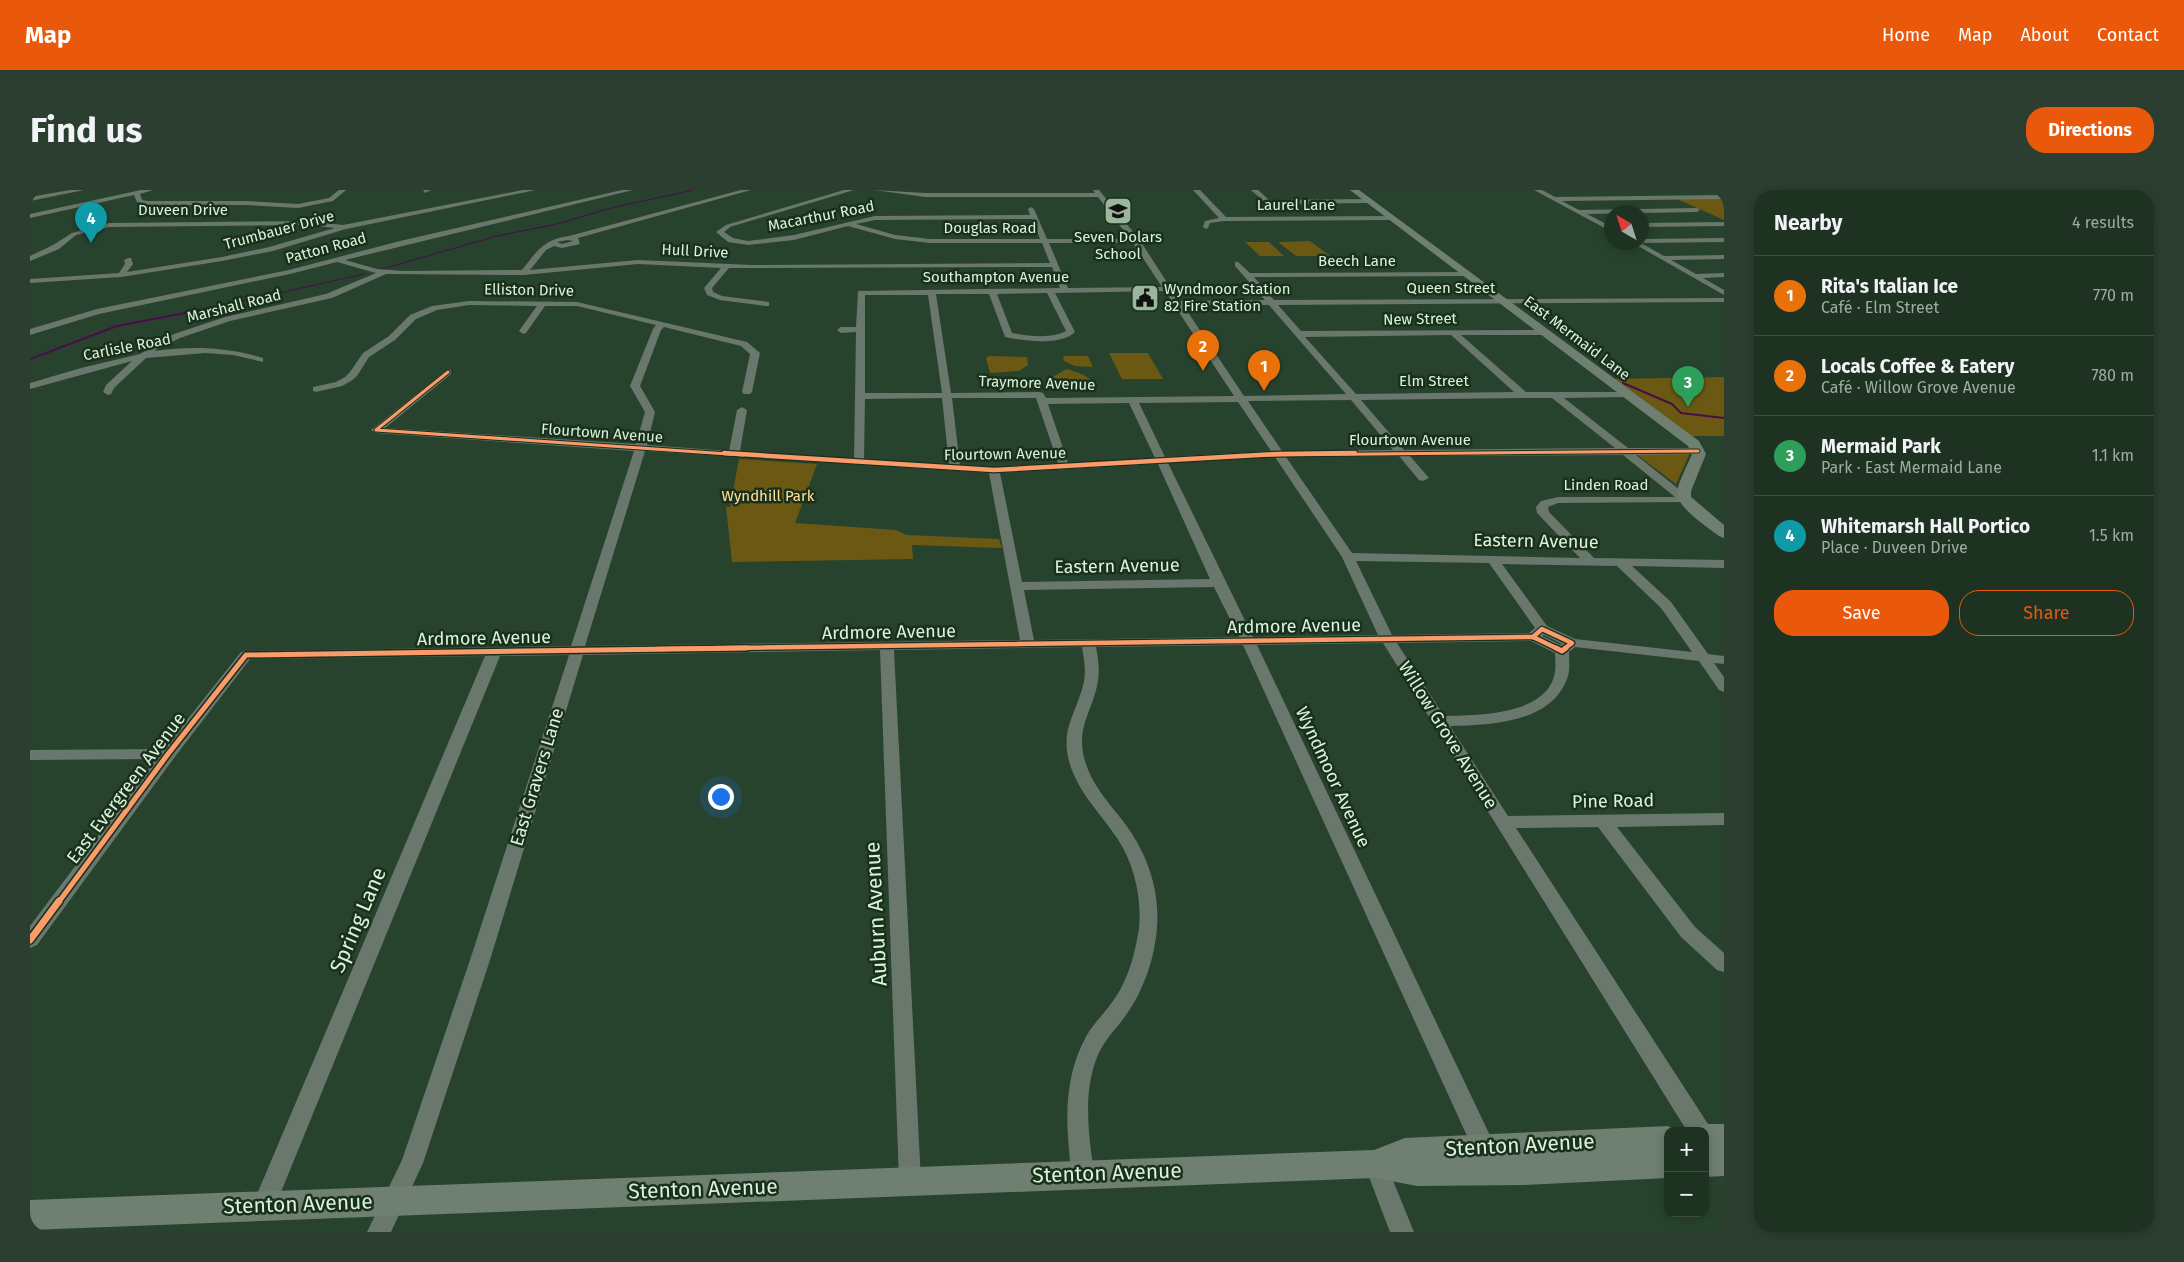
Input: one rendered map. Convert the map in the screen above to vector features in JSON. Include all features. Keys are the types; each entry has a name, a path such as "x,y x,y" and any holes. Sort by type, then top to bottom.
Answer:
{"main road":[{"name":"East Mermaid Lane","path":"1354,190 1692,443 1698,451"},
{"path":"1698,451 1684,491 1686,500 1724,533"},
{"name":"Stenton Avenue","path":"1375,1164 1406,1151 1664,1139"},
{"path":"1709,1143 1720,1158"},
{"name":"Stenton Avenue","path":"30,1215 1375,1164 1416,1172 1496,1171 1664,1164"}],"street":[{"path":"30,199 81,190"},
{"path":"30,216 150,190"},
{"path":"136,194 138,200 148,203 254,203 292,207 328,201 337,197 343,190"},
{"name":"Trumbauer Drive","path":"30,281 122,275 237,256 345,227 533,190"},
{"name":"Patton Road","path":"30,332 97,312 269,276 630,190"},
{"path":"524,273 543,248 552,244 566,246 577,242 576,239 569,238 748,190"},
{"name":"Macarthur Road","path":"851,190 731,225 721,231 722,236 731,240 748,242 803,237 846,224 880,218 1034,217"},
{"path":"877,190 920,195 1026,195 1098,192"},
{"path":"1196,190 1224,219"},
{"path":"1254,190 1287,218"},
{"path":"1537,190 1603,226"},
{"path":"1577,190 1593,198"},
{"path":"1614,190 1630,198"},
{"path":"1652,190 1724,224"},
{"path":"1696,190 1712,197"},
{"name":"Willow Grove Avenue","path":"1098,192 1136,242 1348,557 1387,639 1697,1127"},
{"path":"1026,195 1053,265 1065,290"},
{"path":"1553,198 1724,197"},
{"path":"1268,202 1368,201"},
{"path":"1578,212 1704,214"},
{"name":"Laurel Lane","path":"1206,227 1207,222 1224,219 1391,218"},
{"name":"Duveen Drive","path":"30,259 56,247 74,234 114,225 308,223 345,227"},
{"name":"Douglas Road","path":"846,224 895,237 921,241 1136,242"},
{"path":"1649,225 1724,224"},
{"path":"1649,241 1724,240"},
{"path":"1648,250 1724,293"},
{"path":"1662,258 1724,257"},
{"path":"122,275 129,264 128,260"},
{"name":"Hull Drive","path":"338,260 383,273 554,272 632,262 727,266 1053,265"},
{"path":"1238,264 1423,478"},
{"path":"727,266 708,288 710,293 720,298 766,304"},
{"name":"Marshall Road","path":"108,392 109,388 148,351 162,342 236,317 319,299 383,273"},
{"name":"Beech Lane","path":"1248,275 1466,274"},
{"path":"1693,276 1724,275"},
{"name":"Southampton Avenue","path":"860,329 861,293 1168,290"},
{"path":"931,291 947,396 954,469"},
{"path":"992,291 1008,335 1017,338 1068,335 1071,332 1050,291"},
{"name":"Queen Street","path":"1178,304 1724,300"},
{"name":"Elliston Drive","path":"316,389 339,384 348,379 354,374 366,355 392,338 410,319 424,311 468,303 543,303 586,305 744,344 755,353 747,392"},
{"path":"523,331 543,303"},
{"name":"East Gravers Lane","path":"379,1232 412,1163 480,960 641,448 650,412 635,386 657,328 663,324"},
{"path":"841,330 860,329 859,463"},
{"path":"1452,332 1524,396"},
{"name":"New Street","path":"1298,334 1543,332"},
{"name":"Carlisle Road","path":"30,386 143,356 217,350 237,352 260,360"},
{"name":"Flourtown Avenue","path":"448,372 376,430 859,463 994,470 1278,454 1698,451"},
{"name":"Elm Street","path":"1242,398 1626,394"},
{"name":"Traymore Avenue","path":"860,396 1040,395 1042,401 1242,398"},
{"path":"1555,395 1686,500"},
{"name":"Wyndmoor Avenue","path":"1132,399 1163,461 1218,583 1248,640 1496,1171"},
{"path":"1042,401 1064,466"},
{"path":"734,454 742,410"},
{"path":"994,470 1028,644"},
{"name":"Linden Road","path":"1590,561 1543,512 1542,507 1545,502 1558,500 1686,500"},
{"name":"Eastern Avenue","path":"1348,557 1724,564"},
{"path":"1492,559 1537,633 1567,647 1724,660"},
{"path":"1620,562 1666,604 1724,687"},
{"name":"Eastern Avenue","path":"1017,586 1218,583"},
{"name":"Ardmore Avenue","path":"246,654 1088,644 1387,639 1537,633"},
{"path":"1083,1174 1077,1110 1081,1079 1094,1042 1122,1004 1134,982 1146,939 1149,911 1143,878 1137,861 1124,835 1092,795 1077,761 1073,736 1091,684 1088,644"},
{"name":"Auburn Avenue","path":"887,646 910,1181"},
{"path":"1440,721 1497,718 1515,714 1535,706 1545,700 1558,687 1563,675 1567,647"},
{"name":"Spring Lane","path":"264,1206 494,652"},
{"name":"East Evergreen Avenue","path":"30,940 168,754 246,654"},
{"path":"30,755 168,754"},
{"name":"Pine Road","path":"1503,822 1724,819"},
{"path":"1604,821 1688,932 1702,947 1724,964"},
{"path":"1375,1164 1402,1232"}],"green space":[{"path":"1724,198 1724,220 1677,199"},
{"path":"1310,241 1330,256 1296,256 1278,242"},
{"path":"1245,242 1269,242 1284,256 1260,256"},
{"path":"1109,353 1148,353 1163,379 1122,379"},
{"path":"989,356 1027,357 1028,365 1019,371 990,373 986,358"},
{"path":"1063,356 1088,356 1093,367 1075,366 1064,361"},
{"path":"1067,369 1084,375 1091,380 1091,385 1086,389 1075,392 1049,384 1047,380"},
{"path":"1724,377 1724,436 1692,436 1613,379"},
{"path":"1636,454 1688,454 1689,455 1676,484"},
{"name":"Wyndhill Park","path":"739,459 817,464 795,523 896,530 906,535 999,539 1002,548 912,545 913,559 732,562 726,507 730,507"}],"waterway":[{"path":"382,269 497,236 557,224 611,208 693,190"},
{"path":"226,305 364,274"},
{"path":"30,359 117,326 232,304"},
{"path":"1623,383 1672,404 1681,413 1724,418"}],"cycle path":[{"path":"448,372 376,430 955,469 994,470 1278,454 1698,451"},
{"path":"30,940 168,754 246,655 1533,637 1562,651 1572,643 1542,629 1533,637"}],"place":[{"name":"Seven Dolars School","path":"1118,211"},
{"name":"Whitemarsh Hall Portico","path":"91,243"},
{"name":"Wyndmoor Station 82 Fire Station","path":"1145,298"},
{"name":"Locals Coffee & Eatery","path":"1203,371"},
{"name":"Rita's Italian Ice","path":"1264,391"},
{"name":"Mermaid Park","path":"1688,407"}]}
